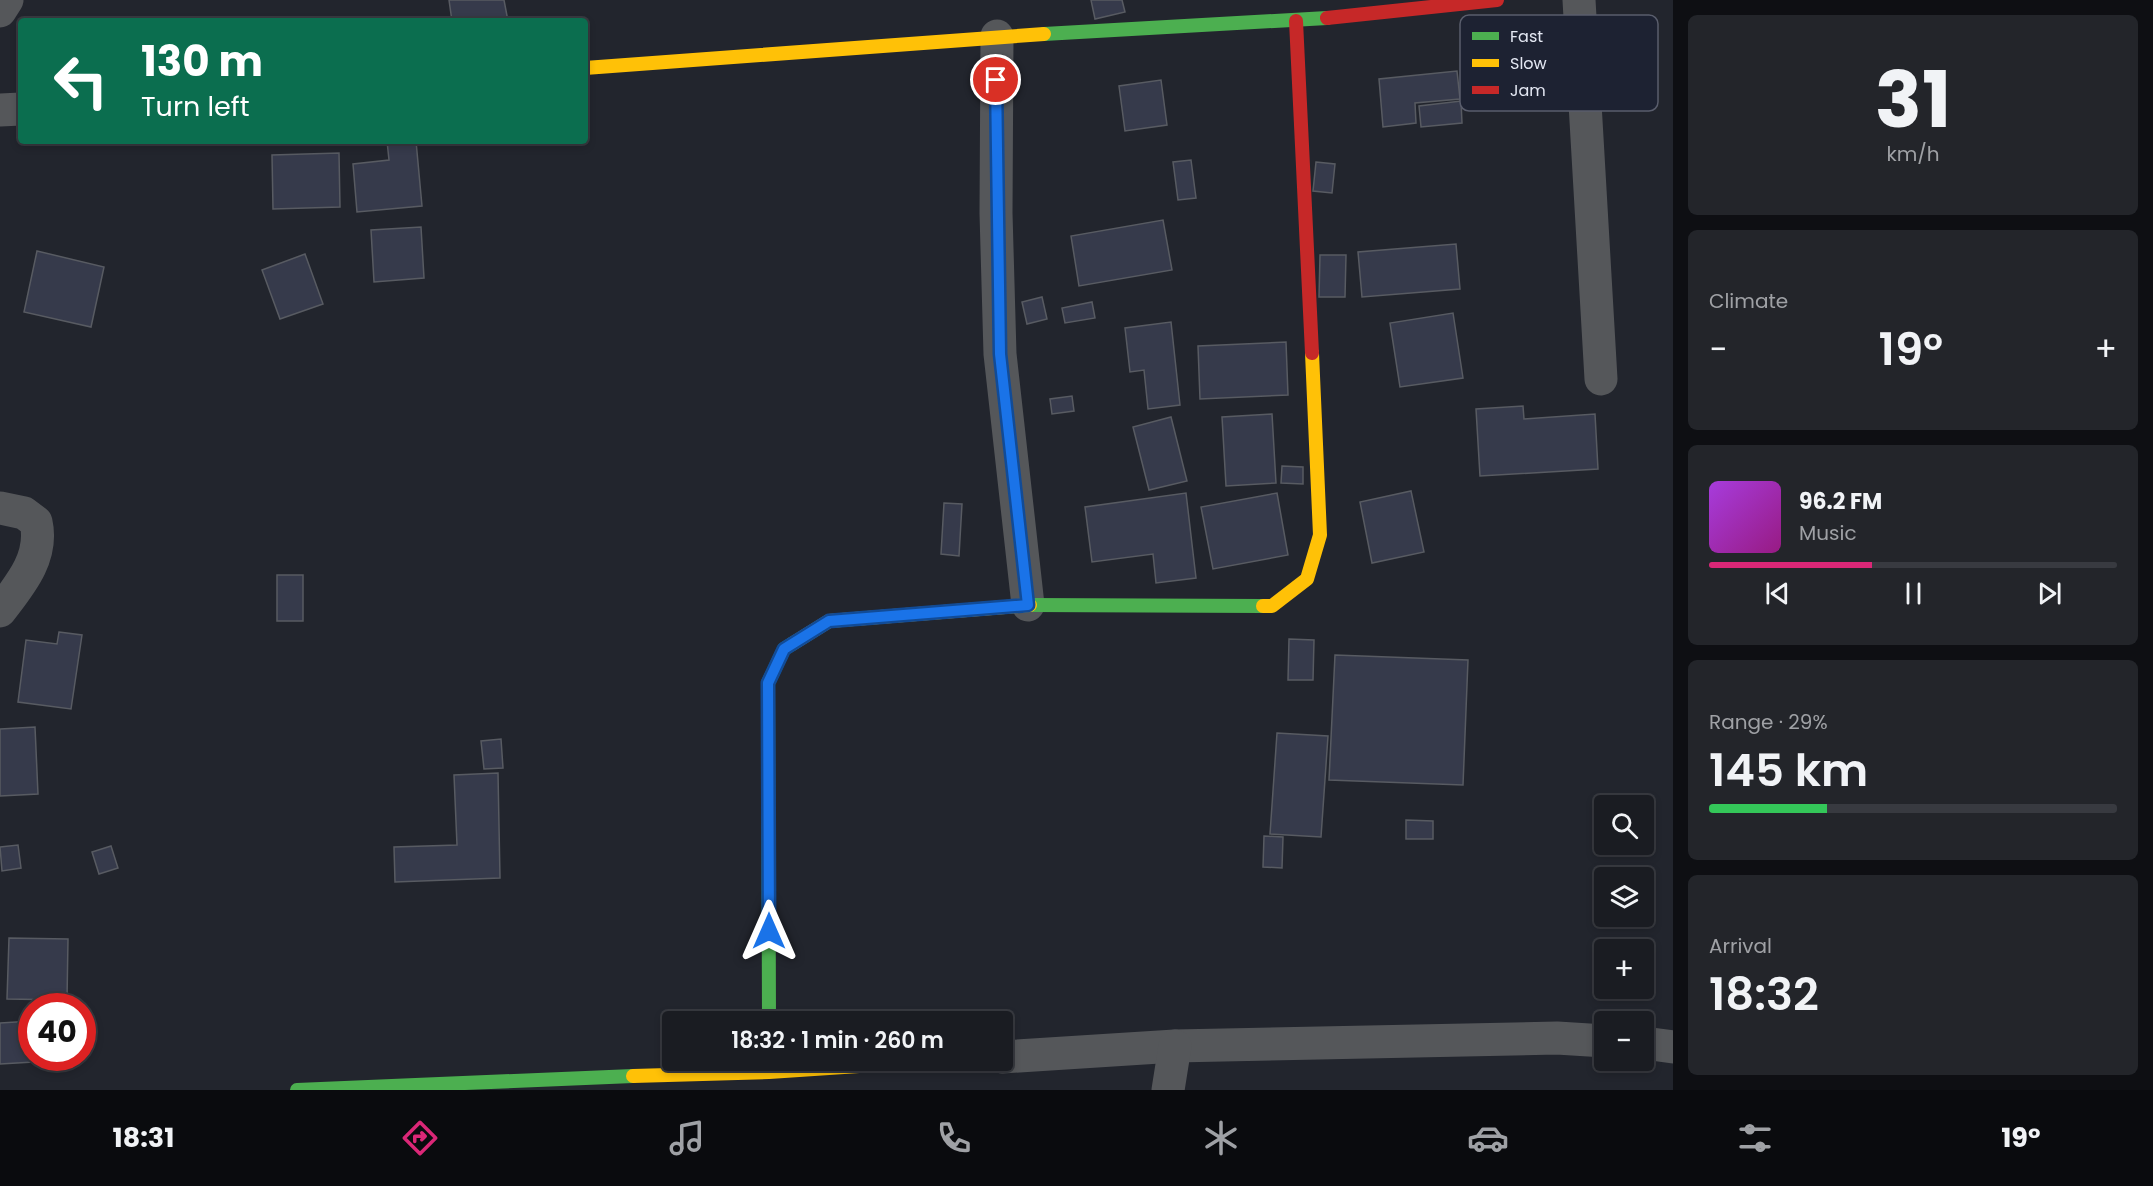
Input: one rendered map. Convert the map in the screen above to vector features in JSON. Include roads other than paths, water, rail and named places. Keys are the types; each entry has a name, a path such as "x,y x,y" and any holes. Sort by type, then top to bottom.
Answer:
{"street":[{"path":"0,11 7,0"},
{"path":"588,68 997,36 1296,21 1497,0"},
{"path":"1579,0 1580,15"},
{"path":"769,1011 768,683 784,649 829,621 1028,605 1272,606 1307,579 1320,535 1296,21"},
{"path":"997,36 996,213 1000,354 1028,605"},
{"path":"0,110 18,109"},
{"path":"1585,111 1601,380"},
{"path":"0,508 24,513 36,522 39,537 28,575 0,611"},
{"path":"1013,1056 1176,1046 1557,1038 1594,1040"},
{"path":"1654,1044 1673,1047"},
{"path":"1168,1090 1176,1046"},
{"path":"297,1090 673,1071"}]}
